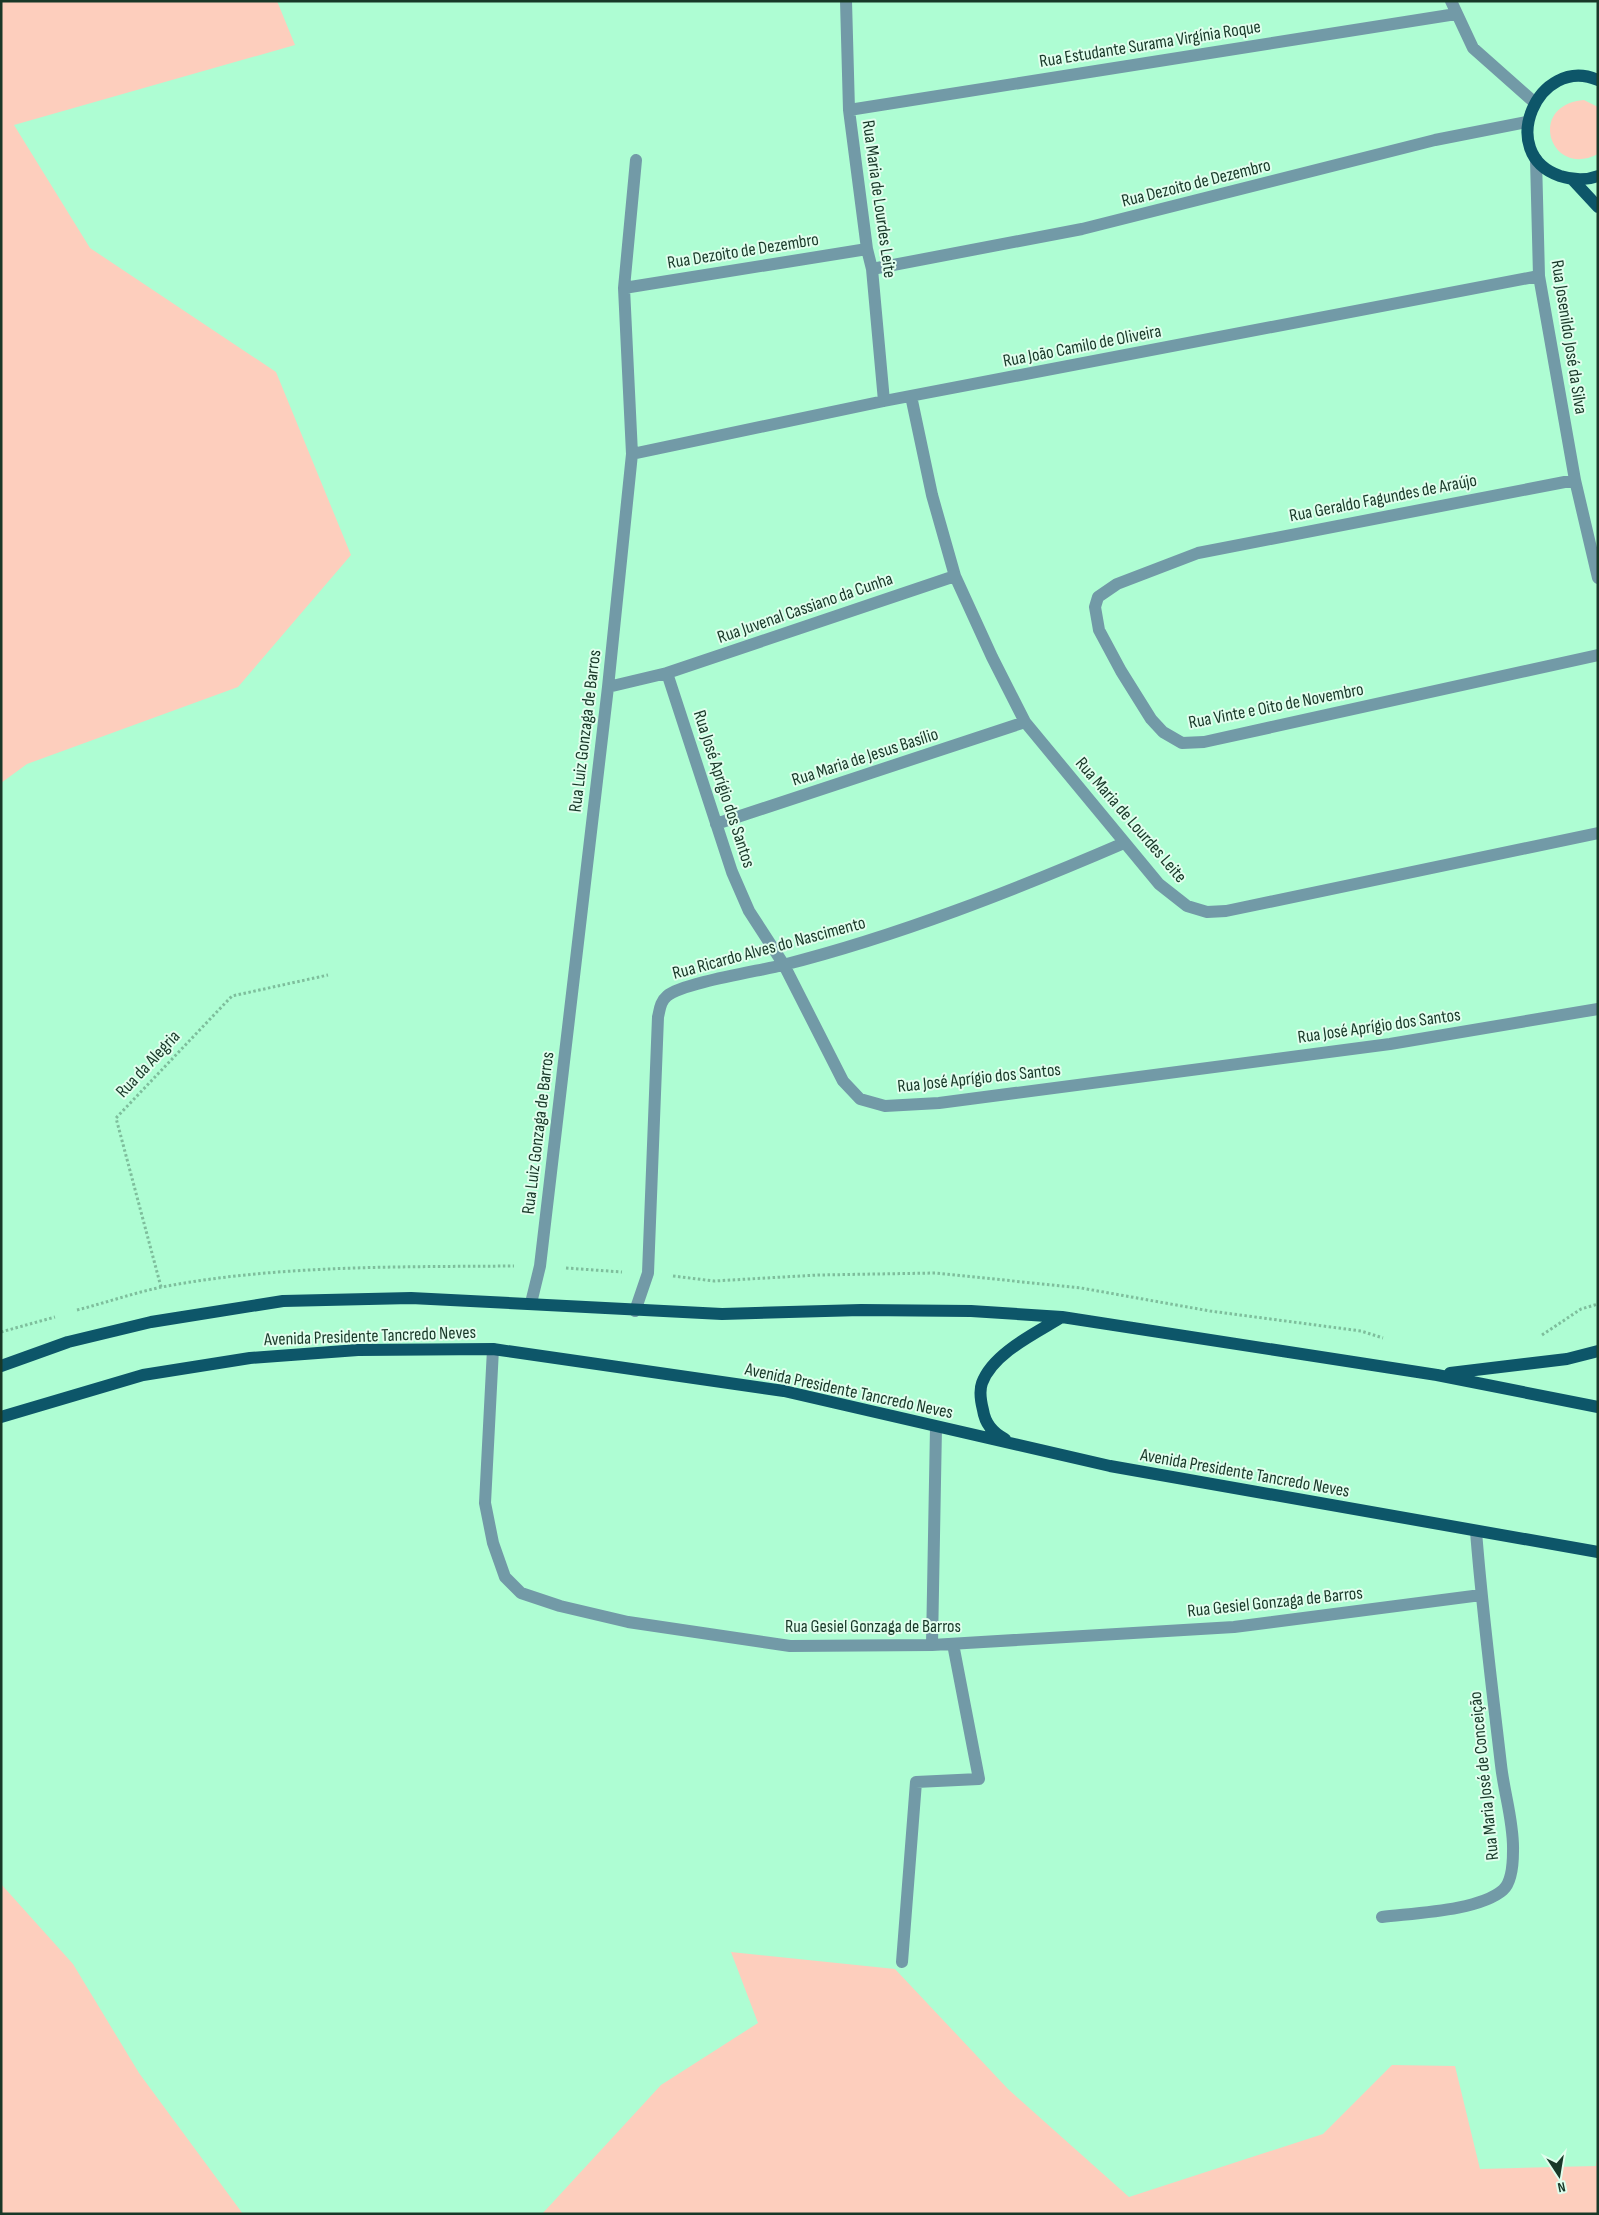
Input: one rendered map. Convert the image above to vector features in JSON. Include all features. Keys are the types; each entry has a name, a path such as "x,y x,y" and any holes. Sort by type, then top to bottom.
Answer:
{"main road":[{"path":"1598,80 1590,77 1569,77 1549,86 1534,102 1527,122 1529,142 1536,159 1553,173 1572,179 1590,179 1598,176"},
{"path":"1572,179 1598,207"},
{"name":"Avenida Presidente Tancredo Neves","path":"1,1366 68,1342 151,1322 282,1301 411,1298 722,1314 861,1310 972,1310 1062,1317 1437,1375 1598,1407"},
{"path":"1016,1445 994,1433 983,1414 980,1399 981,1383 994,1364 1014,1346 1062,1317"},
{"name":"Avenida Presidente Tancredo Neves","path":"1,1417 143,1375 250,1358 358,1350 493,1349 784,1391 1110,1466 1598,1552"},
{"path":"1437,1375 1567,1359 1598,1351"}],"street":[{"name":"Rua Maria de Lourdes Leite","path":"846,1 849,110 867,249 872,269 884,401"},
{"path":"1451,1 1473,48 1492,67 1534,102"},
{"name":"Rua Estudante Surama Virgínia Roque","path":"849,110 1456,14"},
{"name":"Rua Dezoito de Dezembro","path":"872,269 1082,229 1435,140 1527,122"},
{"name":"Rua Josenildo José da Silva","path":"1536,159 1539,276 1575,480 1598,578"},
{"name":"Rua Luiz Gonzaga de Barros","path":"531,1303 541,1256 608,687 632,454 624,288 636,160"},
{"name":"Rua Dezoito de Dezembro","path":"624,288 867,249"},
{"name":"Rua João Camilo de Oliveira","path":"632,454 884,401 1539,276"},
{"name":"Rua Maria de Lourdes Leite","path":"911,396 932,494 955,576 1025,722 1159,884 1187,906 1207,912 1226,911 1598,833"},
{"name":"Rua Geraldo Fagundes de Araújo","path":"1198,552 1575,480"},
{"name":"Rua Vinte e Oito de Novembro","path":"1198,552 1118,584 1098,597 1094,607 1099,630 1150,719 1163,732 1182,743 1204,742 1598,655"},
{"name":"Rua Juvenal Cassiano da Cunha","path":"667,673 955,576"},
{"path":"608,687 667,673"},
{"name":"Rua José Aprígio dos Santos","path":"667,673 732,872 749,911 784,965 843,1081 860,1099 884,1106 939,1103 1390,1044 1598,1009"},
{"name":"Rua Maria de Jesus Basílio","path":"716,824 1025,722"},
{"name":"Rua Ricardo Alves do Nascimento","path":"635,1311 648,1274 658,1017 661,1003 674,991 784,965 873,938 973,904 1050,875 1124,843"},
{"name":"Rua Gesiel Gonzaga de Barros","path":"493,1349 486,1503 493,1543 505,1577 522,1593 560,1606 628,1622 790,1646 932,1645 1234,1626 1481,1595"},
{"path":"932,1645 936,1427"},
{"name":"Rua Maria José de Conceição","path":"1382,1917 1456,1908 1491,1899 1504,1889 1511,1874 1514,1850 1501,1767 1481,1595 1476,1531"},
{"path":"902,1962 916,1782 979,1778 953,1644"}],"path":[{"name":"Rua da Alegria","path":"161,1287 116,1118 232,996 328,975"}],"shaded area":[{"path":"1,1 277,1 295,45 14,125 90,248 276,372 351,555 238,687 27,764 1,783"},
{"path":"1584,100 1598,107 1598,154 1581,159 1567,157 1557,149 1551,138 1550,126 1555,114 1566,105"},
{"path":"1,1884 73,1964 139,2073 243,2214 1,2214"},
{"path":"731,1952 895,1969 1008,2089 1129,2197 1323,2134 1392,2065 1455,2066 1480,2169 1596,2166 1598,2153 1598,2214 542,2214 661,2085 758,2023"}]}
